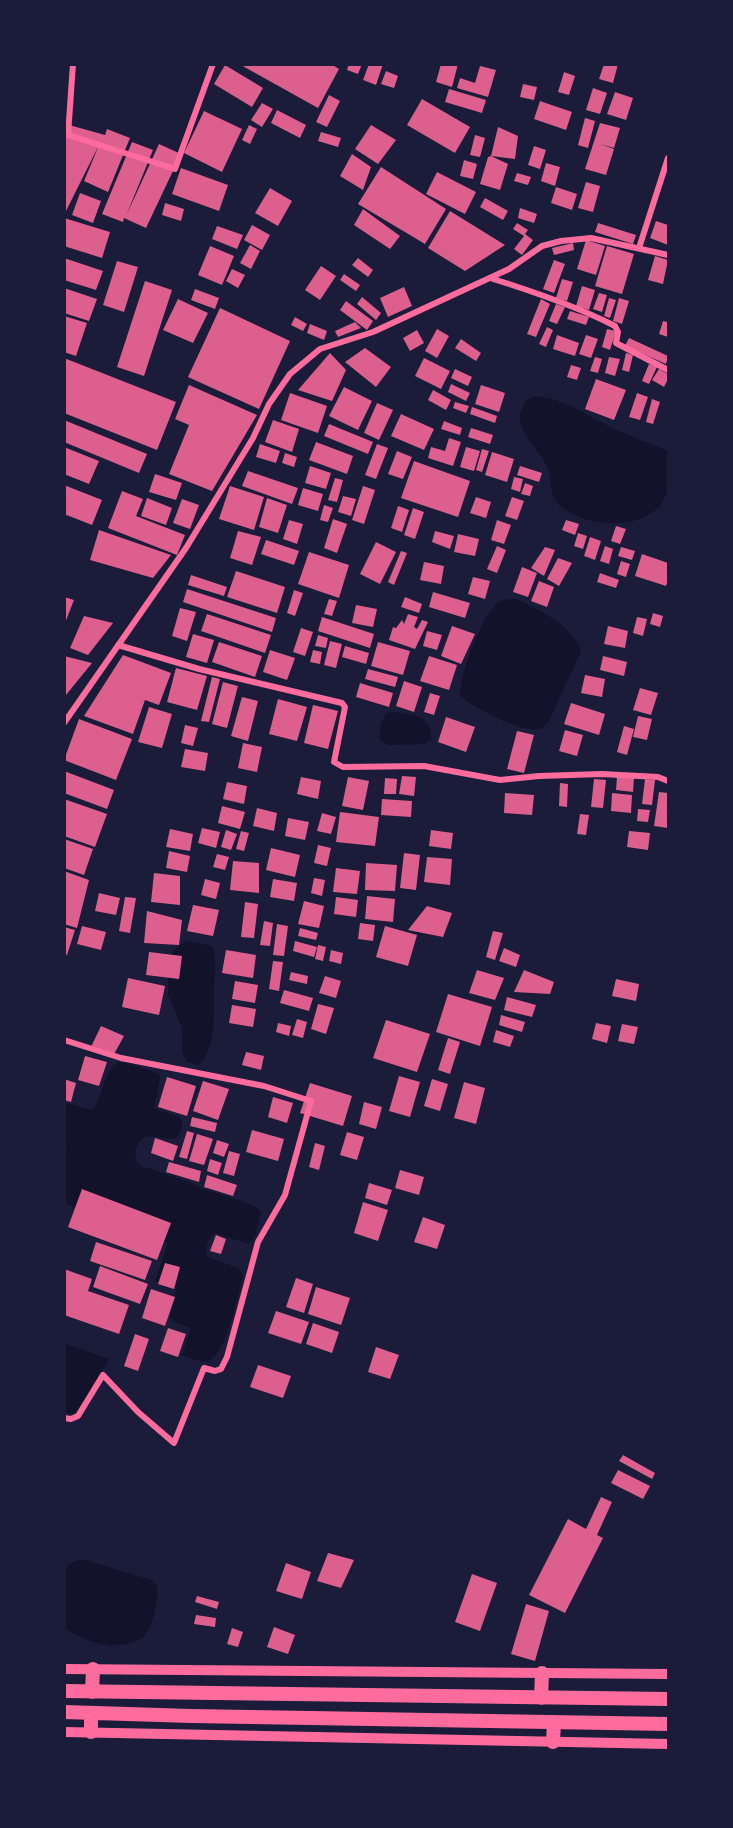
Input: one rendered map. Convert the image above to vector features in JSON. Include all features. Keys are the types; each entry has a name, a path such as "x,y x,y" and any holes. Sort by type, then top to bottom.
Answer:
{"main road":[{"path":"92,1692 93,1669"},
{"path":"541,1698 542,1673"},
{"path":"64,1691 669,1699"},
{"path":"64,1712 669,1724"},
{"path":"91,1713 91,1732"},
{"path":"553,1742 554,1722"}],"street":[{"path":"73,64 68,135 175,169 213,64"},
{"path":"639,248 669,158"},
{"path":"64,723 186,548 253,438 269,404 290,374 320,349 374,332 509,269 542,246 561,241 591,238 669,255"},
{"path":"490,278 597,316 615,326 618,332 616,343 669,370"},
{"path":"118,645 198,669 342,703 345,707 334,762 343,767 424,766 500,780 602,774 658,777 669,781"},
{"path":"64,1040 121,1058 264,1086 311,1101 285,1195 258,1242 227,1357 221,1369 215,1371 204,1368 174,1443 138,1412 103,1375 78,1416 71,1419 64,1418"},
{"path":"64,1669 669,1674"},
{"path":"64,1732 669,1744"}],"shaded area":[{"path":"535,396 566,404 612,428 668,451 670,470 668,488 662,502 652,513 623,523 607,523 575,515 558,503 553,494 547,467 526,435 519,416 526,401"},
{"path":"516,599 563,626 581,651 549,721 542,728 524,728 499,719 460,695 468,659 487,616 502,600"},
{"path":"386,713 420,717 428,725 431,740 425,744 389,745 380,740 380,729"},
{"path":"186,941 212,946 215,960 212,1037 199,1065 187,1062 182,1052 182,1028 168,995 170,958 174,950"},
{"path":"120,1062 159,1074 154,1108 178,1117 182,1124 176,1138 149,1137 140,1141 135,1154 139,1165 253,1205 261,1212 255,1236 249,1244 215,1233 208,1242 206,1254 208,1257 238,1268 243,1276 227,1335 216,1355 207,1361 182,1355 191,1328 173,1321 170,1317 176,1288 155,1281 168,1243 65,1203 64,1155 67,1148 65,1146 65,1103 92,1110 110,1071"},
{"path":"64,1343 109,1359 73,1414 65,1413"},
{"path":"81,1559 152,1580 157,1585 155,1613 143,1638 123,1645 103,1644 83,1638 65,1628 65,1571 71,1563"}],"building":[{"path":"239,64 331,64 339,69 318,108"},
{"path":"349,64 362,64 358,74 347,70"},
{"path":"369,64 383,64 376,85 363,80"},
{"path":"441,64 458,64 452,87 436,82"},
{"path":"604,64 618,64 613,83 599,79"},
{"path":"225,65 263,88 252,107 214,84"},
{"path":"480,66 496,70 488,97 457,88 460,78 475,83"},
{"path":"386,71 398,76 394,88 381,84"},
{"path":"564,72 575,76 569,95 558,92"},
{"path":"523,84 537,87 534,100 520,97"},
{"path":"593,88 607,93 600,114 586,110"},
{"path":"449,89 486,100 482,113 445,102"},
{"path":"615,92 633,98 626,120 607,114"},
{"path":"329,95 340,101 327,127 316,122"},
{"path":"422,99 470,127 455,153 407,125"},
{"path":"540,101 572,112 566,130 534,119"},
{"path":"262,103 273,109 262,127 251,120"},
{"path":"277,110 306,125 300,138 271,123"},
{"path":"204,111 242,129 222,172 184,153"},
{"path":"585,118 595,121 588,148 578,145"},
{"path":"600,123 620,128 614,148 600,144 614,149 606,175 585,169"},
{"path":"69,125 105,135 107,129 130,138 108,192 84,181 99,145 64,215 64,135"},
{"path":"249,125 257,129 250,144 242,140"},
{"path":"371,125 396,140 378,164 355,149"},
{"path":"498,127 518,136 515,159 491,156"},
{"path":"321,132 341,138 338,147 318,141"},
{"path":"475,135 485,138 480,157 470,155"},
{"path":"132,142 153,150 126,216 159,144 181,154 146,228 124,218 123,222 102,214"},
{"path":"534,146 546,150 540,169 528,165"},
{"path":"352,154 371,167 363,190 340,176"},
{"path":"491,156 508,164 500,190 480,184 488,157"},
{"path":"464,160 477,164 473,179 460,176"},
{"path":"546,163 560,167 555,186 541,181"},
{"path":"381,167 446,209 425,244 358,204"},
{"path":"181,168 228,185 219,211 172,194"},
{"path":"437,172 476,192 465,214 426,194"},
{"path":"517,173 531,177 528,185 514,181"},
{"path":"586,182 600,186 593,212 578,208"},
{"path":"556,187 577,194 572,210 551,203"},
{"path":"270,188 292,201 278,226 255,213"},
{"path":"80,193 101,201 93,223 72,215"},
{"path":"485,198 508,211 503,220 480,207"},
{"path":"165,203 184,209 181,221 162,215"},
{"path":"520,208 537,214 534,223 518,218"},
{"path":"363,209 400,236 390,249 354,225"},
{"path":"450,211 505,245 465,271 428,248"},
{"path":"64,218 110,232 102,258 64,246"},
{"path":"656,221 668,225 668,245 650,238"},
{"path":"517,223 528,230 525,234 533,240 522,255 514,249 524,236 513,229"},
{"path":"598,223 636,235 633,244 595,232"},
{"path":"252,225 270,235 262,250 244,240"},
{"path":"217,226 243,235 237,249 212,239"},
{"path":"586,240 605,246 596,275 577,269"},
{"path":"573,243 574,250 554,255 552,248"},
{"path":"250,245 260,251 251,269 240,263"},
{"path":"210,246 234,256 222,285 198,275"},
{"path":"607,246 634,254 622,294 595,286"},
{"path":"655,256 668,260 663,284 648,280"},
{"path":"64,258 103,271 96,290 64,280"},
{"path":"358,258 373,270 368,277 352,265"},
{"path":"554,260 565,264 554,293 543,289"},
{"path":"117,261 138,267 124,312 103,305"},
{"path":"321,266 336,276 320,300 305,290"},
{"path":"232,269 245,275 238,288 226,281"},
{"path":"344,274 360,285 356,291 340,280"},
{"path":"562,279 573,282 567,301 556,298"},
{"path":"145,281 172,290 144,376 117,367"},
{"path":"582,286 595,290 589,310 576,306"},
{"path":"404,287 412,306 388,317 380,298"},
{"path":"64,288 97,299 89,321 64,313"},
{"path":"195,289 219,298 215,309 191,300"},
{"path":"599,293 607,295 602,312 593,309"},
{"path":"362,297 381,313 376,320 357,304"},
{"path":"609,298 616,300 610,318 604,316"},
{"path":"619,298 629,301 622,324 613,321"},
{"path":"178,299 208,313 193,343 163,330"},
{"path":"541,299 550,304 536,337 527,334"},
{"path":"346,301 373,321 367,330 340,310"},
{"path":"556,304 565,307 557,324 549,321"},
{"path":"220,308 290,341 259,409 188,377"},
{"path":"570,311 589,317 586,325 567,319"},
{"path":"64,316 87,323 76,356 64,352"},
{"path":"295,317 307,324 303,331 291,325"},
{"path":"663,321 668,322 668,337 659,334"},
{"path":"355,322 361,328 338,337 335,331"},
{"path":"310,324 327,331 324,340 307,333"},
{"path":"547,327 553,330 546,347 539,344"},
{"path":"437,329 449,336 437,358 425,351"},
{"path":"607,329 616,331 610,350 602,347"},
{"path":"417,330 424,343 410,351 403,338"},
{"path":"557,335 579,343 575,356 553,349"},
{"path":"586,335 598,339 591,358 579,354"},
{"path":"629,338 668,356 666,364 625,346"},
{"path":"461,339 481,353 476,361 455,348"},
{"path":"365,348 391,367 376,387 345,362"},
{"path":"330,353 346,370 332,401 298,390"},
{"path":"626,353 633,355 629,372 622,370"},
{"path":"595,357 602,359 598,373 590,371"},
{"path":"609,357 620,359 615,376 605,373"},
{"path":"64,358 176,402 157,450 64,413"},
{"path":"424,358 450,371 441,389 415,376"},
{"path":"649,364 657,367 649,384 642,381"},
{"path":"571,365 581,368 577,380 567,377"},
{"path":"455,369 472,377 468,386 451,378"},
{"path":"659,369 668,374 664,387 652,380"},
{"path":"596,379 626,390 614,420 585,409"},
{"path":"451,384 470,393 466,401 448,392"},
{"path":"189,385 257,415 212,491 169,474 189,425 175,419"},
{"path":"481,385 505,393 499,412 475,404"},
{"path":"344,387 372,401 358,430 329,416"},
{"path":"433,390 451,400 446,410 428,400"},
{"path":"290,393 327,406 318,433 281,420"},
{"path":"637,393 648,397 640,420 629,417"},
{"path":"652,399 660,402 653,424 646,422"},
{"path":"455,402 469,406 466,413 453,408"},
{"path":"377,403 393,410 379,440 364,433"},
{"path":"472,407 497,416 495,423 470,414"},
{"path":"401,414 434,429 424,450 391,436"},
{"path":"64,420 147,454 139,473 64,442"},
{"path":"273,420 299,429 292,452 265,442"},
{"path":"444,421 462,428 460,435 441,429"},
{"path":"329,424 373,442 368,454 324,436"},
{"path":"471,428 493,435 490,444 468,437"},
{"path":"449,438 461,442 453,466 428,458 431,447 445,451"},
{"path":"316,442 353,456 347,474 309,460"},
{"path":"260,444 280,451 276,463 256,457"},
{"path":"377,444 388,448 376,479 365,475"},
{"path":"64,447 99,461 89,484 64,474"},
{"path":"466,447 480,451 474,471 460,467"},
{"path":"482,449 489,451 482,472 476,470"},
{"path":"397,451 412,457 403,479 388,474"},
{"path":"492,452 514,459 507,482 485,475"},
{"path":"285,453 297,457 294,467 282,463"},
{"path":"414,461 470,481 458,517 401,498"},
{"path":"310,466 331,473 326,489 305,483"},
{"path":"520,466 542,473 539,482 517,475"},
{"path":"248,471 298,488 292,504 242,486"},
{"path":"155,474 182,483 176,500 149,492"},
{"path":"514,477 523,479 520,492 511,489"},
{"path":"335,478 343,480 337,502 328,500"},
{"path":"525,483 533,486 530,496 521,494"},
{"path":"64,485 102,500 92,525 64,514"},
{"path":"230,486 264,497 254,530 219,519"},
{"path":"363,486 375,490 364,524 352,520"},
{"path":"303,488 323,494 318,511 298,505"},
{"path":"122,491 143,499 136,516 185,535 177,555 108,528"},
{"path":"343,496 356,499 351,516 338,512"},
{"path":"476,497 491,502 486,518 470,513"},
{"path":"512,497 524,501 517,520 505,516"},
{"path":"147,498 172,508 166,525 141,516"},
{"path":"267,498 287,505 278,533 259,527"},
{"path":"182,499 199,505 190,529 173,523"},
{"path":"324,505 333,508 328,522 320,520"},
{"path":"398,506 409,510 402,532 391,528"},
{"path":"413,508 424,512 415,539 404,535"},
{"path":"333,519 347,524 337,553 324,548"},
{"path":"289,520 303,524 297,544 283,539"},
{"path":"497,520 511,525 504,544 491,540"},
{"path":"566,520 579,524 575,535 562,530"},
{"path":"616,526 626,529 620,544 611,541"},
{"path":"99,530 171,555 153,578 90,560"},
{"path":"238,531 261,537 252,565 230,558"},
{"path":"435,531 454,536 450,549 432,542"},
{"path":"578,533 587,536 583,549 574,546"},
{"path":"458,534 479,539 475,556 454,552"},
{"path":"590,537 601,541 595,560 584,556"},
{"path":"266,540 299,551 294,565 261,554"},
{"path":"376,542 396,552 380,584 360,574"},
{"path":"497,546 506,550 497,573 487,569"},
{"path":"605,546 613,549 609,564 600,561"},
{"path":"545,547 555,550 544,576 531,568"},
{"path":"621,547 635,551 632,560 618,556"},
{"path":"401,551 407,553 394,585 388,582"},
{"path":"309,552 349,565 339,598 298,584"},
{"path":"642,554 668,563 666,586 635,576"},
{"path":"558,558 572,563 559,586 547,579"},
{"path":"621,561 630,564 626,577 617,574"},
{"path":"424,562 444,566 441,584 420,580"},
{"path":"522,567 537,573 528,597 513,592"},
{"path":"236,571 285,587 277,613 227,597"},
{"path":"600,573 619,580 616,588 597,582"},
{"path":"191,575 227,587 224,596 188,585"},
{"path":"473,577 490,581 485,599 468,594"},
{"path":"539,581 554,587 547,607 531,601"},
{"path":"187,589 276,618 272,632 183,602"},
{"path":"294,590 303,593 295,616 287,613"},
{"path":"433,592 470,603 465,618 429,607"},
{"path":"64,597 74,600 65,623 64,623"},
{"path":"405,597 422,604 419,613 401,607"},
{"path":"329,599 337,601 332,616 324,614"},
{"path":"356,605 377,609 373,627 352,623"},
{"path":"180,608 196,612 187,641 172,636"},
{"path":"653,613 663,616 660,627 650,624"},
{"path":"207,614 271,635 265,653 201,631"},
{"path":"408,614 418,617 414,627 417,629 422,620 428,622 415,649 389,640 393,627 396,628 402,620 404,624"},
{"path":"84,616 113,623 88,655 70,648"},
{"path":"322,617 374,634 370,648 318,631"},
{"path":"637,617 647,619 643,636 633,633"},
{"path":"452,626 475,634 461,664 441,656"},
{"path":"608,626 628,631 625,648 604,644"},
{"path":"301,628 313,632 305,656 293,652"},
{"path":"427,631 442,635 437,650 423,646"},
{"path":"193,634 214,640 207,663 186,657"},
{"path":"318,635 328,638 326,648 315,646"},
{"path":"330,641 342,644 336,668 324,665"},
{"path":"219,642 262,656 255,677 212,662"},
{"path":"378,642 410,651 403,675 371,666"},
{"path":"345,646 369,653 366,664 342,657"},
{"path":"270,650 295,658 287,680 263,672"},
{"path":"313,650 322,652 320,664 310,662"},
{"path":"123,655 171,673 159,705 145,700 133,734 84,716"},
{"path":"64,656 92,663 66,695 64,694"},
{"path":"429,656 457,665 449,690 420,681"},
{"path":"603,656 627,662 624,676 600,670"},
{"path":"176,668 207,676 197,710 167,702"},
{"path":"368,669 398,677 395,687 365,679"},
{"path":"585,675 605,679 602,697 581,693"},
{"path":"212,677 220,679 209,722 201,721"},
{"path":"404,681 422,687 414,712 396,706"},
{"path":"223,682 238,686 227,728 212,724"},
{"path":"360,683 393,693 389,707 356,697"},
{"path":"640,688 658,693 651,715 633,710"},
{"path":"430,693 440,696 434,715 424,712"},
{"path":"242,697 258,701 248,741 231,736"},
{"path":"278,699 307,707 297,741 269,734"},
{"path":"571,703 605,714 599,735 564,724"},
{"path":"313,705 338,711 328,749 304,743"},
{"path":"149,707 172,714 162,748 138,742"},
{"path":"638,716 652,719 647,740 633,737"},
{"path":"446,717 475,727 466,752 438,742"},
{"path":"79,719 132,739 116,780 64,760"},
{"path":"185,725 198,728 193,746 181,743"},
{"path":"624,726 634,729 627,755 617,752"},
{"path":"565,730 583,735 577,756 559,751"},
{"path":"517,731 534,735 524,773 507,769"},
{"path":"243,743 262,747 257,772 238,768"},
{"path":"185,749 208,753 205,771 181,767"},
{"path":"64,771 114,790 107,809 64,793"},
{"path":"402,776 416,777 414,796 399,794"},
{"path":"301,777 321,781 318,799 297,794"},
{"path":"348,777 369,781 363,810 342,806"},
{"path":"617,777 634,778 633,792 616,790"},
{"path":"385,778 397,779 396,794 384,794"},
{"path":"594,779 606,780 603,808 591,807"},
{"path":"645,779 655,780 652,805 642,804"},
{"path":"227,782 247,786 244,804 223,799"},
{"path":"560,783 568,784 567,807 559,806"},
{"path":"659,792 668,793 668,828 654,826"},
{"path":"505,793 534,795 532,815 504,813"},
{"path":"612,793 632,795 631,813 611,811"},
{"path":"64,799 107,814 95,847 64,836"},
{"path":"382,799 412,801 411,817 381,815"},
{"path":"222,806 245,812 240,829 218,823"},
{"path":"257,808 277,813 274,831 253,826"},
{"path":"638,809 650,810 648,822 637,821"},
{"path":"340,812 379,817 375,846 336,842"},
{"path":"322,813 336,817 331,834 317,831"},
{"path":"580,814 589,815 586,835 577,834"},
{"path":"288,818 309,822 305,840 285,836"},
{"path":"202,828 220,832 216,848 198,843"},
{"path":"170,829 193,834 190,851 166,847"},
{"path":"226,830 237,834 231,850 221,847"},
{"path":"431,830 453,833 451,849 429,846"},
{"path":"241,831 249,833 244,851 236,849"},
{"path":"629,831 650,833 648,850 627,847"},
{"path":"64,839 93,849 84,875 64,868"},
{"path":"318,845 331,848 327,866 314,863"},
{"path":"271,848 300,855 295,877 266,870"},
{"path":"169,851 190,856 187,872 166,868"},
{"path":"404,853 420,855 416,890 400,888"},
{"path":"217,854 229,857 225,870 213,867"},
{"path":"427,857 452,859 450,885 424,882"},
{"path":"233,861 259,863 259,893 230,890"},
{"path":"366,863 397,865 395,891 365,890"},
{"path":"336,868 360,871 357,894 333,892"},
{"path":"64,871 89,880 77,928 64,924"},
{"path":"154,873 180,876 180,905 151,902"},
{"path":"314,878 325,880 322,896 311,893"},
{"path":"205,879 220,883 216,899 201,895"},
{"path":"273,879 297,883 294,901 270,897"},
{"path":"99,893 120,898 116,915 95,911"},
{"path":"367,896 395,899 393,922 365,919"},
{"path":"125,897 136,898 130,933 119,931"},
{"path":"336,897 358,900 356,917 334,914"},
{"path":"304,901 324,906 319,928 298,924"},
{"path":"245,902 258,904 254,938 241,937"},
{"path":"193,905 219,910 213,936 187,931"},
{"path":"427,906 452,913 443,937 408,930"},
{"path":"147,911 182,920 179,945 144,943"},
{"path":"264,921 273,923 270,946 260,945"},
{"path":"360,923 375,925 373,941 358,939"},
{"path":"277,924 288,926 284,956 273,955"},
{"path":"82,926 106,932 101,950 77,944"},
{"path":"385,926 417,935 408,966 376,957"},
{"path":"64,927 75,930 67,955 64,954"},
{"path":"300,928 318,933 316,940 298,936"},
{"path":"493,931 503,933 495,960 486,957"},
{"path":"295,941 317,947 314,957 293,951"},
{"path":"318,945 326,947 323,961 315,959"},
{"path":"504,948 520,955 516,967 499,961"},
{"path":"226,950 256,955 253,978 222,973"},
{"path":"331,950 343,953 341,964 329,961"},
{"path":"149,952 182,956 179,979 146,975"},
{"path":"273,961 283,962 279,991 269,989"},
{"path":"477,970 504,978 495,1000 469,993"},
{"path":"524,970 554,982 550,994 514,992"},
{"path":"291,972 308,976 307,984 289,980"},
{"path":"325,976 341,981 336,998 319,993"},
{"path":"128,978 165,986 159,1015 122,1007"},
{"path":"616,979 639,984 636,1001 612,996"},
{"path":"235,981 258,985 255,1003 232,999"},
{"path":"284,990 313,998 309,1011 280,1003"},
{"path":"448,994 492,1007 480,1046 436,1032"},
{"path":"507,997 536,1005 532,1017 504,1010"},
{"path":"318,1004 334,1008 326,1034 311,1029"},
{"path":"232,1005 256,1009 253,1027 229,1023"},
{"path":"501,1015 525,1022 522,1032 499,1025"},
{"path":"297,1019 307,1022 303,1038 292,1035"},
{"path":"386,1020 430,1034 417,1072 373,1058"},
{"path":"278,1023 291,1026 289,1036 276,1032"},
{"path":"596,1023 611,1026 607,1043 592,1039"},
{"path":"622,1024 638,1027 634,1044 618,1041"},
{"path":"101,1026 124,1036 113,1056 90,1049"},
{"path":"496,1030 514,1036 510,1047 493,1042"},
{"path":"448,1038 460,1042 450,1074 438,1070"},
{"path":"246,1052 264,1056 261,1070 242,1065"},
{"path":"85,1056 107,1062 99,1086 78,1080"},
{"path":"399,1076 420,1082 410,1117 389,1111"},
{"path":"167,1077 196,1086 187,1116 158,1107"},
{"path":"64,1079 76,1083 71,1102 64,1100"},
{"path":"432,1079 448,1084 440,1111 424,1106"},
{"path":"203,1081 229,1089 218,1120 193,1111"},
{"path":"464,1082 485,1088 476,1124 454,1118"},
{"path":"310,1083 352,1096 343,1126 300,1113"},
{"path":"273,1097 293,1103 287,1123 268,1117"},
{"path":"364,1102 382,1107 376,1129 359,1124"},
{"path":"192,1117 217,1123 215,1132 190,1126"},
{"path":"252,1130 284,1139 278,1161 246,1152"},
{"path":"187,1131 194,1133 187,1159 179,1157"},
{"path":"347,1132 364,1137 357,1160 340,1155"},
{"path":"197,1134 213,1139 204,1165 189,1161"},
{"path":"155,1138 178,1146 173,1161 151,1153"},
{"path":"217,1140 229,1144 224,1157 213,1153"},
{"path":"315,1143 325,1146 319,1170 309,1167"},
{"path":"229,1151 240,1154 234,1176 223,1173"},
{"path":"210,1159 222,1163 218,1175 207,1171"},
{"path":"169,1162 201,1171 199,1182 166,1172"},
{"path":"400,1170 424,1177 419,1195 395,1188"},
{"path":"207,1175 237,1185 233,1196 204,1187"},
{"path":"369,1183 392,1190 387,1205 365,1198"},
{"path":"82,1189 171,1223 157,1260 68,1227"},
{"path":"363,1202 388,1210 378,1241 354,1233"},
{"path":"423,1217 445,1225 437,1249 414,1242"},
{"path":"216,1235 226,1239 221,1254 210,1251"},
{"path":"96,1242 152,1261 145,1280 90,1261"},
{"path":"165,1263 180,1267 174,1289 158,1284"},
{"path":"100,1266 148,1284 140,1304 93,1287"},
{"path":"64,1269 92,1279 88,1291 129,1305 119,1334 64,1315"},
{"path":"296,1278 313,1284 304,1313 286,1307"},
{"path":"316,1287 350,1298 341,1325 308,1314"},
{"path":"151,1289 175,1297 165,1326 142,1318"},
{"path":"276,1311 309,1322 301,1344 268,1333"},
{"path":"313,1323 339,1332 332,1353 306,1344"},
{"path":"168,1328 186,1334 178,1357 160,1351"},
{"path":"135,1334 149,1339 138,1371 124,1366"},
{"path":"376,1347 399,1355 390,1379 368,1372"},
{"path":"258,1365 291,1376 283,1398 250,1387"},
{"path":"623,1455 655,1473 652,1479 619,1461"},
{"path":"618,1470 650,1486 643,1499 611,1483"},
{"path":"601,1497 612,1502 597,1535 603,1538 565,1613 529,1595 568,1519 586,1529"},
{"path":"328,1553 354,1560 341,1588 317,1581"},
{"path":"286,1563 311,1572 302,1599 276,1591"},
{"path":"472,1574 497,1583 480,1631 455,1622"},
{"path":"197,1596 219,1602 217,1609 195,1602"},
{"path":"526,1604 549,1611 535,1661 511,1654"},
{"path":"196,1615 216,1618 215,1627 194,1624"},
{"path":"274,1627 295,1635 288,1654 267,1647"},
{"path":"232,1628 243,1632 238,1647 227,1644"}]}
